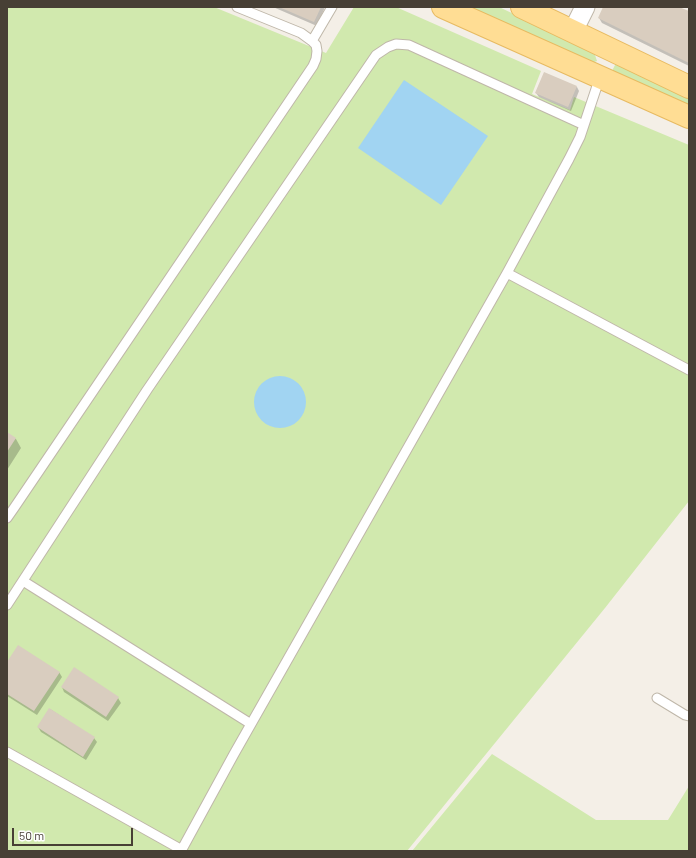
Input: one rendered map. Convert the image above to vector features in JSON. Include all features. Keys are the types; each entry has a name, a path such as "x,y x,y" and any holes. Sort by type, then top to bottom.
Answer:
{"main road":[{"path":"442,7 689,117"},
{"path":"522,7 689,87"},
{"path":"600,77 613,50"}],"street":[{"path":"573,31 585,7"}],"lane":[{"path":"7,518 313,66 317,51 316,45 312,41 301,33 238,7"},
{"path":"312,41 332,7"},
{"path":"7,605 151,384 376,55 388,47 396,44 408,45 584,125"},
{"path":"7,752 182,850 251,724 507,274 580,137 600,77"},
{"path":"507,274 689,370"},
{"path":"23,581 251,724"},
{"path":"657,698 689,716"}],"green space":[{"path":"7,7 214,7 326,53 354,7 396,7 541,71 532,94 570,110 574,97 689,145 689,501 605,608 407,851 7,851"},
{"path":"460,7 499,7 594,52 597,61 588,64"},
{"path":"616,63 689,98 689,109 610,75"},
{"path":"492,754 596,820 668,820 689,786 689,851 412,851"}],"water":[{"path":"404,80 488,136 441,205 358,148"},
{"path":"280,376 294,380 302,388 306,402 302,416 294,424 280,428 266,424 258,416 254,402 258,388 266,380"}],"building":[{"path":"279,7 321,7 314,22"},
{"path":"603,7 679,7 689,11 689,63 598,18"},
{"path":"544,72 577,86 568,107 535,93"},
{"path":"7,432 16,438 7,452"},
{"path":"18,645 60,672 34,711 7,694 7,662"},
{"path":"74,667 119,697 106,717 61,687"},
{"path":"49,708 95,737 83,757 37,727"}]}
